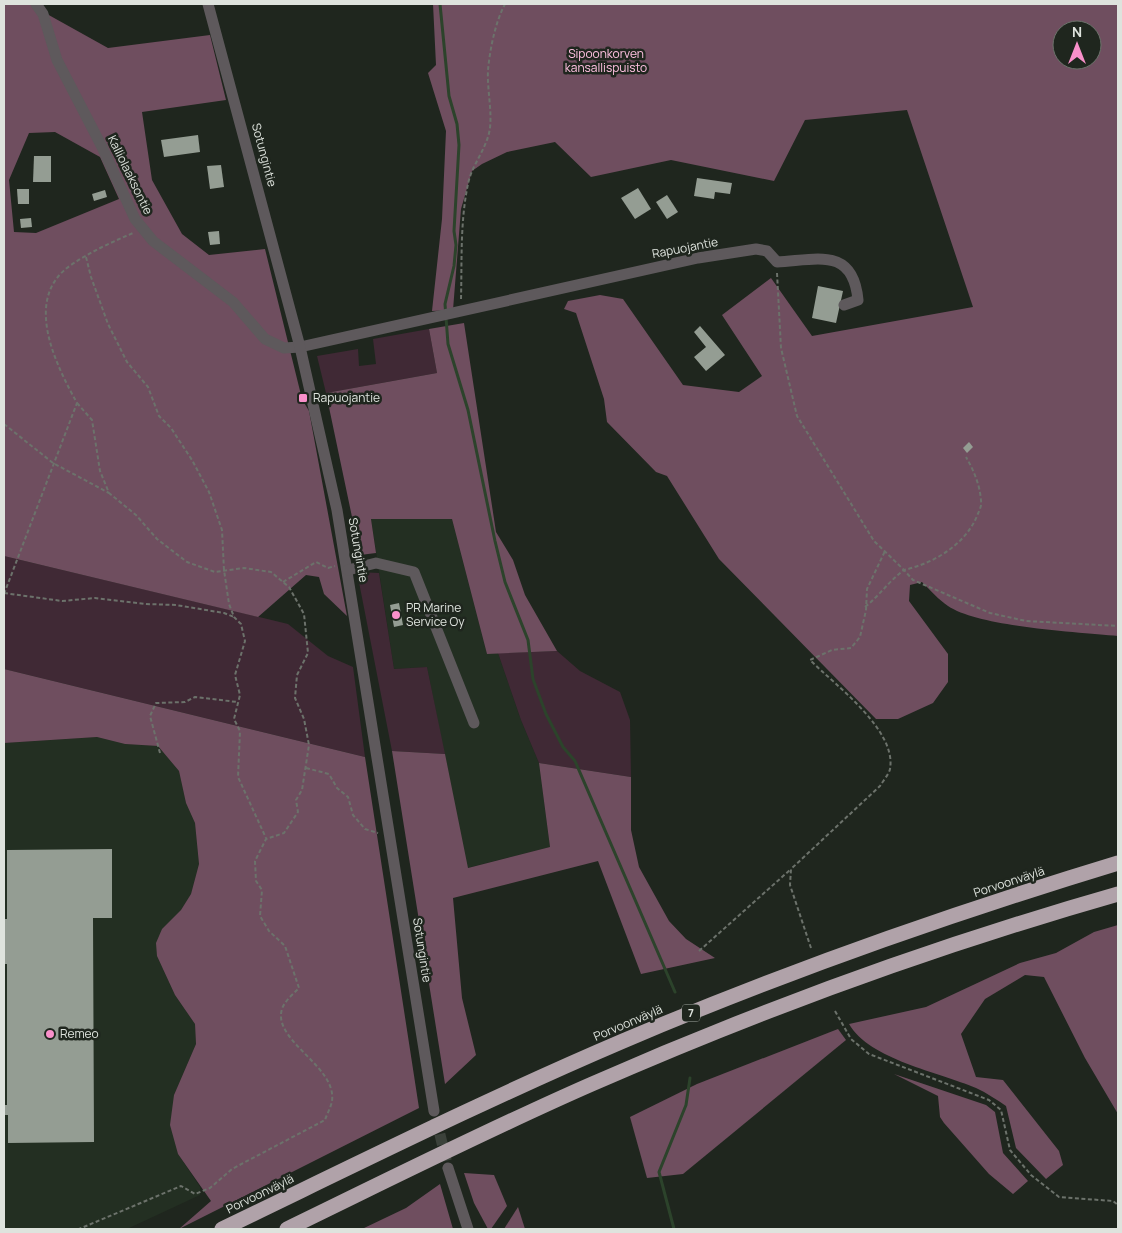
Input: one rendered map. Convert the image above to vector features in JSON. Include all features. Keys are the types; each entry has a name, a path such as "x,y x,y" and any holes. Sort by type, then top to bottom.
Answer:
{"highway":[{"name":"Porvoonväylä","path":"222,1229 454,1118 621,1042 716,1002 915,929 1118,863"},
{"name":"7","path":"287,1229 583,1088 730,1026 930,953 1118,894"}],"street":[{"name":"Kalliolaaksontie","path":"36,4 43,14 57,60 142,228 153,240 233,302 265,339 284,348 300,347"},
{"name":"Sotungintie","path":"208,4 300,347 320,431 390,836 434,1111"},
{"name":"Rapuojantie","path":"300,347 679,262 756,249 767,252 777,262"},
{"path":"777,262 826,257 842,264 852,276 858,300 844,305"},
{"path":"343,568 376,563 414,572 433,624 474,723"},
{"path":"448,1168 468,1229"}],"path":[{"path":"460,312 463,219 468,184 473,168 487,143 490,126 488,70 493,39 505,4"},
{"path":"109,493 100,471 92,420 78,403 57,367 46,325 47,302 55,280 70,265 142,228"},
{"path":"86,257 90,277 108,324 126,362 148,387 158,416 171,428 209,492 222,530 224,570 229,604 234,617"},
{"path":"777,262 781,348 797,416 874,540 913,580 990,613 1026,621 1118,626"},
{"path":"78,403 53,463 4,593 62,601 95,598 146,604 176,605 224,613 234,617 241,624 245,641 235,675 240,695 234,719 240,731 238,777 266,839"},
{"path":"4,424 53,463 109,493 136,515 156,539 187,562 215,572 244,568 271,572 289,587 304,614 308,653 297,675 295,698 304,719 309,745 302,790 296,800 298,812 284,833 266,839 255,861 256,880 262,890 260,916 270,931 285,946 299,988 282,1007 280,1019 287,1032 328,1079 332,1101 324,1120 232,1169 210,1188 195,1194 182,1186 79,1229"},
{"path":"865,607 878,597 887,583 904,570 921,566 955,546 968,533 982,503 976,474 966,457"},
{"path":"699,951 880,786 890,770 888,746 877,725 810,660 832,650 851,648 860,637 867,589 885,551"},
{"path":"283,582 316,562 328,568 343,568"},
{"path":"160,753 150,716 156,703 184,702 195,697 238,702"},
{"path":"306,768 329,774 337,788 348,797 353,815 365,829 390,836"},
{"path":"791,869 790,885 811,948"},
{"path":"836,1011 851,1039 869,1054 989,1100 1001,1110 1010,1150 1030,1175 1059,1198 1113,1201 1118,1205"}],"shaded area":[{"path":"429,329 437,373 326,393 317,356 358,349 359,366 376,364 373,339"},
{"path":"371,519 452,519 487,654 498,653 521,720 539,763 550,847 467,868 427,667 394,669"},
{"path":"4,556 288,624 328,656 353,667 365,757 4,669"},
{"path":"357,572 379,573 394,669 427,667 445,754 392,751"},
{"path":"557,651 580,671 620,692 630,720 631,777 539,763 521,720 498,653"},
{"path":"97,737 125,744 158,746 179,771 186,803 195,823 199,864 191,894 181,910 162,929 157,956 175,995 195,1024 196,1044 174,1095 178,1154 200,1187 200,1195 127,1229 4,1229 4,743"}],"green space":[{"path":"4,4 29,4 108,48 210,35 226,100 142,112 152,180 182,234 209,255 265,249 302,399 309,411 347,616 324,594 319,577 306,575 258,617 4,556","holes":["55,132 100,157 119,199 36,233 14,232 9,180 29,133"]},
{"name":"Sipoonkorven kansallispuisto","path":"433,4 1118,4 1118,636 1005,624 982,619 948,606 922,582 910,585 909,601 948,654 948,682 933,703 898,719 876,719 719,559 667,476 656,472 607,422 604,399 576,313 564,309 568,301 600,295 623,299 683,385 739,392 762,376 722,315 771,278 812,336 973,307 907,110 805,120 774,181 671,160 591,177 555,142 507,152 472,171 461,209 453,310 432,311 442,219 446,131 428,73 436,65"},
{"path":"464,323 496,532 513,560 525,595 557,651 487,654 452,519 371,519 376,553 360,555 326,393 437,373 429,329"},
{"path":"4,669 365,757 419,1108 179,1229 211,1201 178,1154 170,1125 174,1095 196,1044 195,1024 175,995 157,956 156,943 162,929 181,910 191,894 199,864 195,823 186,803 179,771 158,746 125,744 97,737 4,743"},
{"path":"392,751 445,754 468,868 550,847 539,763 631,777 631,830 639,867 669,921 686,939 715,958 641,974 598,861 453,898 462,998 476,1055 445,1084"},
{"path":"1118,925 1118,1114 1085,1058 1044,977 1025,975 985,999 961,1034 976,1077 1003,1080 1059,1151 1063,1165 1046,1179 1016,1148 1006,1106 976,1088 906,1064 889,1056 872,1047 849,1024 926,1007 1020,963 1056,953 1094,932"},
{"path":"838,1029 846,1040 683,1174 647,1178 630,1117 697,1084"},
{"path":"894,1074 986,1105 995,1112 1003,1153 1028,1181 1013,1194 989,1174 944,1123 940,1117 938,1096"},
{"path":"464,1173 494,1175 507,1206 491,1229 488,1229 474,1203"},
{"path":"440,1184 453,1229 362,1229 406,1208"},
{"path":"518,1207 525,1229 504,1229"}],"building":[{"path":"198,135 200,152 164,157 161,140"},
{"path":"34,156 51,156 51,182 33,182"},
{"path":"221,165 224,187 210,189 207,166"},
{"path":"697,178 732,183 730,194 715,192 714,199 694,196"},
{"path":"638,188 651,209 635,219 621,198"},
{"path":"17,189 29,189 29,204 18,204"},
{"path":"105,190 107,197 94,201 92,194"},
{"path":"667,195 678,212 667,219 656,202"},
{"path":"31,218 32,227 21,228 20,219"},
{"path":"219,231 220,244 210,245 208,232"},
{"path":"818,286 843,291 836,323 812,318"},
{"path":"700,326 725,355 706,371 694,357 706,347 694,332"},
{"path":"969,442 973,447 967,453 963,448"},
{"name":"PR Marine Service Oy","path":"399,603 403,625 394,627 390,605"},
{"name":"Remeo","path":"112,849 112,918 93,918 94,1142 8,1143 8,1115 4,1115 4,1105 7,1105 7,964 4,964 4,919 7,919 7,850"}],"waterway":[{"path":"440,4 449,96 457,124 459,145 454,231 456,245 454,266 445,304 448,344 468,410 505,582 528,640 533,679 546,714 563,747 575,761 675,992"},
{"path":"674,1229 659,1172 686,1105 690,1078"}],"tunnel":[{"path":"436,1118 448,1168"}],"place":[{"name":"Rapuojantie","path":"303,398"},
{"name":"PR Marine Service Oy","path":"396,615"},
{"name":"Remeo","path":"50,1034"}]}
